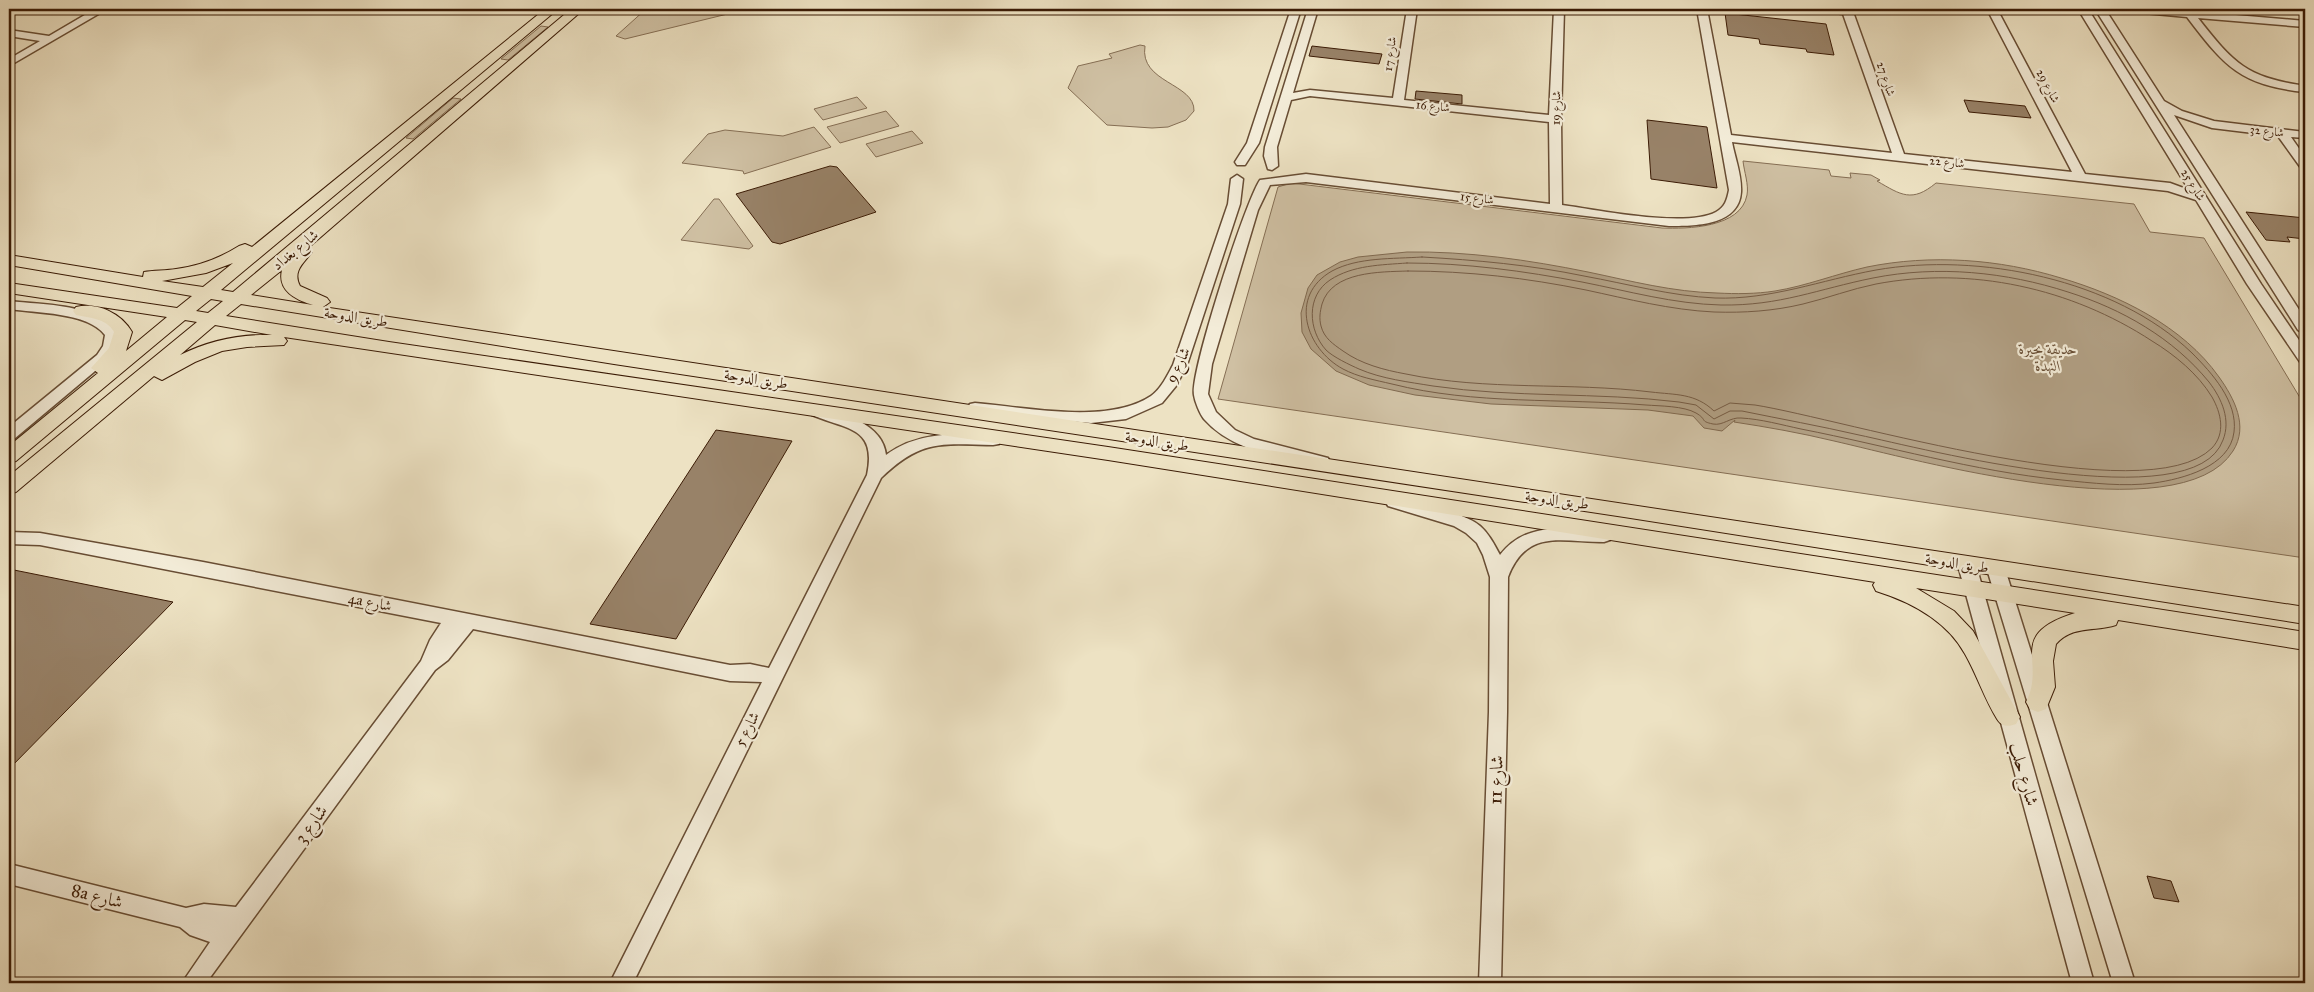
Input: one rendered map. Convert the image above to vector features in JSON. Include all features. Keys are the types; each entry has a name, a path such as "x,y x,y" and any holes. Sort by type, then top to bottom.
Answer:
{"main road":[{"name":"شارع بغداد","path":"9,487 208,306 310,208 552,9"},
{"name":"شارع بغداد","path":"9,456 64,410 335,217 578,9"},
{"path":"9,476 358,178 382,148"},
{"path":"95,274 125,273 159,276 200,270 232,257 280,223 310,208"},
{"path":"335,217 323,234 292,265 288,279 290,287 300,296 337,306 352,316"},
{"name":"طريق الدوحة","path":"9,260 95,274 208,306 386,347 1014,440 2305,641"},
{"name":"طريق الدوحة","path":"9,288 208,306 352,316 2305,616"},
{"path":"32,291 52,304 110,318 121,326 123,332 117,350 77,390 64,410"},
{"path":"208,306 363,330 424,327"},
{"path":"9,493 70,451 160,375 178,363 203,351 234,342 257,340 332,347 386,347"},
{"path":"1810,564 1835,574 1898,590 1920,600 1942,614 1960,630 1973,648 1992,691 2008,717"},
{"path":"2038,702 2045,684 2041,660 2044,644 2052,633 2061,627 2076,622 2098,619 2165,625 2190,623"}],"street":[{"path":"9,63 102,9"},
{"path":"1266,170 1241,162 1253,143 1296,9"},
{"name":"شارع 9","path":"1313,9 1266,170 1205,364 1200,388 1202,401 1215,422 1239,438 1306,456 1338,468"},
{"name":"شارع 17","path":"1398,102 1412,9"},
{"name":"شارع 19","path":"1556,207 1555,119 1559,9"},
{"name":"شارع 15","path":"1266,170 1306,178 1648,219 1688,222 1720,214 1729,208 1734,199 1702,9"},
{"path":"1825,9 1848,10"},
{"name":"شارع 29","path":"1992,9 2080,177"},
{"name":"شارع 25","path":"2083,9 2259,292 2305,359"},
{"path":"2133,9 2305,24"},
{"name":"شارع 27","path":"1848,10 1899,157"},
{"name":"شارع 25","path":"2105,10 2160,102 2305,330"},
{"path":"2190,14 2228,63 2231,70 2250,81 2270,87 2305,89"},
{"path":"1291,24 1298,33 1296,46 1299,55"},
{"path":"9,33 50,39"},
{"name":"شارع 16","path":"1290,83 1298,89 1310,93 1555,119"},
{"name":"شارع 16","path":"1286,98 1310,93"},
{"name":"شارع 32","path":"2160,102 2193,119 2230,127"},
{"name":"شارع 32","path":"2188,145 2191,135 2196,130 2208,127 2230,127 2305,135"},
{"path":"2281,132 2305,165"},
{"name":"شارع 22","path":"1724,138 2170,186 2201,198"},
{"name":"شارع 9","path":"946,408 1001,409 1091,418 1126,414 1157,399 1171,383 1184,356 1234,204 1237,179 1233,175 1233,168 1241,162"},
{"path":"1237,179 1249,184 1266,170"},
{"name":"شارع 22","path":"2170,186 2191,182"},
{"path":"9,305 93,319 106,325 112,335 110,346 102,358 9,435"},
{"name":"شارع 5","path":"621,983 875,475 879,450 872,437 860,427 811,409"},
{"name":"شارع 5","path":"875,475 903,450 927,440 1014,440"},
{"name":"شارع 11","path":"1385,498 1407,507 1449,516 1474,530 1484,540 1492,553 1499,577 1498,712 1490,983"},
{"name":"شارع 11","path":"1499,577 1506,560 1518,545 1526,540 1547,534 1594,536 1617,534"},
{"name":"4a شارع","path":"9,538 40,539 461,620 730,673 747,681 772,680"},
{"name":"شارع حلب","path":"1967,565 2083,983"},
{"path":"1996,570 2124,983"},
{"name":"شارع 3","path":"193,983 429,665 442,655 461,620"},
{"path":"2264,635 2305,649"},
{"name":"8a شارع","path":"9,874 186,918 198,928 228,936"},
{"name":"8a شارع","path":"186,918 204,914 241,918"}],"green space":[{"path":"646,9 748,9 625,39 616,36"},
{"path":"541,26 548,27 508,60 501,59"},
{"path":"1140,45 1145,46 1145,58 1150,68 1186,94 1192,102 1194,111 1186,120 1168,127 1152,128 1107,125 1068,88 1078,66 1112,58 1109,54"},
{"path":"857,97 867,108 823,120 814,109"},
{"path":"453,98 461,99 413,139 406,138"},
{"path":"886,111 899,126 840,143 827,127"},
{"path":"814,127 831,147 744,174 743,171 682,163 708,134 725,130 783,136"},
{"path":"912,131 923,143 876,157 866,144"},
{"name":"حديقة بحيرة النهدة","path":"1743,161 1829,170 1831,176 1851,178 1850,173 1871,175 1880,180 1877,181 1885,186 1906,195 1920,193 1936,183 2134,204 2150,232 2204,238 2305,406 2305,558 1218,399 1278,187 1291,183 1662,228 1685,228 1698,227 1724,220 1735,214 1743,206 1747,195 1747,182"},
{"path":"714,199 719,199 753,246 749,249 681,240"}],"water":[{"path":"1407,252 1498,257 1668,288 1724,293 1775,291 1867,267 1891,263 1965,260 2014,266 2061,278 2105,293 2148,315 2187,342 2219,377 2230,394 2240,422 2238,442 2233,451 2204,475 2160,487 2105,489 2044,484 1981,474 1809,435 1734,422 1735,420 1722,431 1704,428 1693,416 1648,410 1491,404 1415,395 1369,385 1336,371 1311,349 1302,332 1301,313 1308,288 1317,275 1340,262 1358,257"}],"building":[{"path":"1725,13 1826,24 1834,55 1807,52 1806,49 1760,44 1759,39 1728,35"},
{"path":"1312,46 1382,54 1379,64 1309,56"},
{"path":"1416,91 1462,95 1462,104 1415,99"},
{"path":"1964,100 2025,106 2031,118 1969,112"},
{"path":"1647,120 1707,127 1717,188 1651,179"},
{"path":"830,166 837,167 876,212 780,244 772,242 736,194"},
{"path":"2246,212 2305,218 2305,239 2287,237 2290,242 2266,240"},
{"path":"716,430 792,441 676,639 590,624"},
{"path":"9,569 173,602 9,769"},
{"path":"2147,876 2171,881 2179,902 2154,898"}]}
